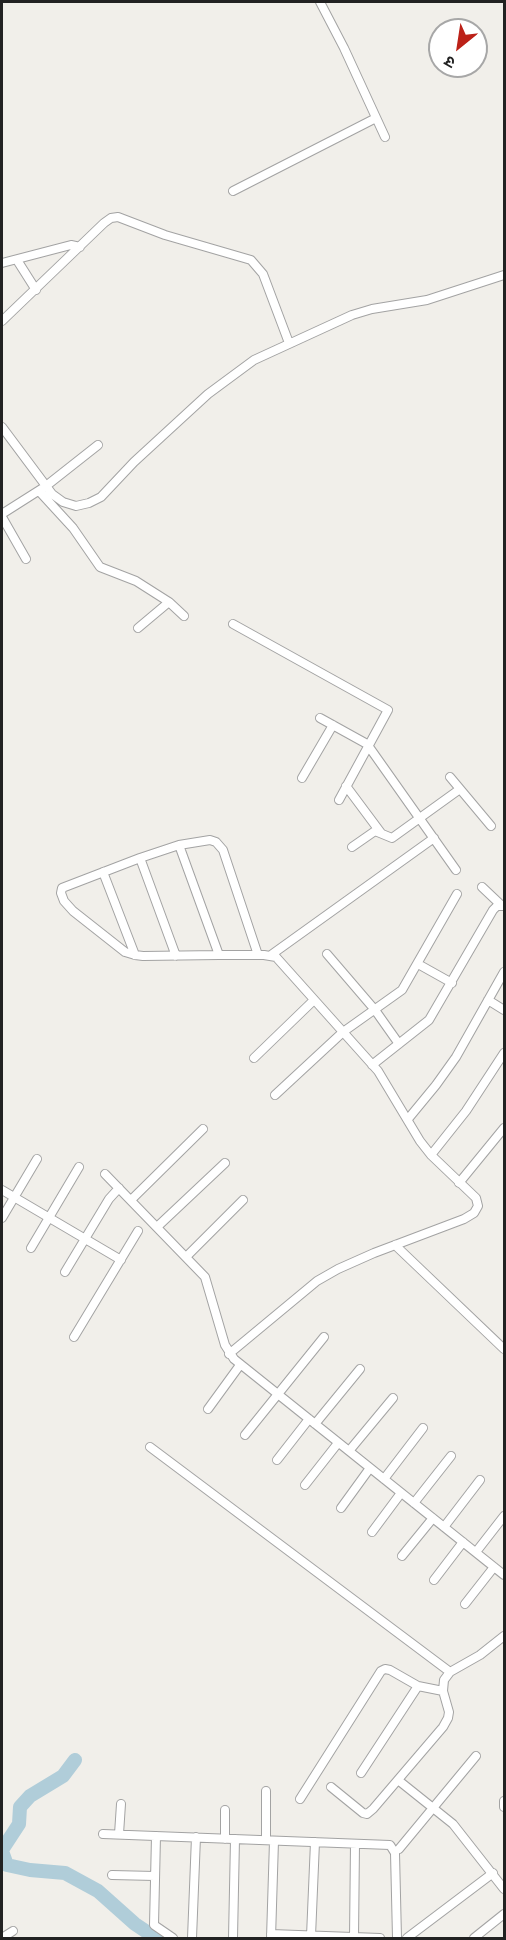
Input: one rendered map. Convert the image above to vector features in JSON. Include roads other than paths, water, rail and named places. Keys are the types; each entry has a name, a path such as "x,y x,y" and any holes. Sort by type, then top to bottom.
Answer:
{"street":[{"path":"320,2 385,137"},
{"path":"233,191 376,118"},
{"path":"3,317 36,290 104,223 111,218 118,217 165,235 251,260 263,274 289,343"},
{"path":"2,263 71,245 80,247"},
{"path":"17,260 36,290"},
{"path":"43,488 63,502 76,506 89,503 101,496 134,462 208,394 254,360 352,315 372,309 426,300 504,275"},
{"path":"2,427 100,567 136,581 170,602 184,616"},
{"path":"26,559 2,516 43,488 98,445"},
{"path":"138,628 170,602"},
{"path":"233,624 388,710 339,800"},
{"path":"320,718 368,746 456,870"},
{"path":"302,778 333,725"},
{"path":"450,777 491,826"},
{"path":"346,786 381,834"},
{"path":"352,847 375,831 392,838 460,789"},
{"path":"271,955 434,838"},
{"path":"229,1354 317,1281 338,1269 464,1219 474,1213 478,1206 476,1198 431,1155 420,1141 388,1086 372,1065 281,962 271,955 176,956 135,955 124,952 73,911 64,900 62,888 140,858 179,846 210,840 220,845 258,955"},
{"path":"179,846 219,956"},
{"path":"140,858 176,956"},
{"path":"103,872 135,955"},
{"path":"372,1065 429,1020 493,910 503,905 482,888"},
{"path":"275,1095 343,1032 402,990 457,894"},
{"path":"327,954 375,1010 399,1044"},
{"path":"418,964 452,983"},
{"path":"408,1119 456,1057 504,972"},
{"path":"254,1058 314,1000"},
{"path":"488,1000 504,1010"},
{"path":"431,1155 466,1111 504,1053"},
{"path":"459,1183 504,1128"},
{"path":"131,1200 203,1129"},
{"path":"2,1218 37,1159"},
{"path":"157,1227 225,1163"},
{"path":"31,1248 79,1167"},
{"path":"105,1174 205,1277 229,1354 504,1575"},
{"path":"65,1272 108,1199 119,1188"},
{"path":"2,1190 121,1260"},
{"path":"186,1257 243,1200"},
{"path":"74,1337 138,1231"},
{"path":"395,1245 504,1349"},
{"path":"245,1434 324,1337"},
{"path":"208,1408 240,1365"},
{"path":"277,1460 360,1369"},
{"path":"349,1451 393,1398"},
{"path":"384,1479 423,1428"},
{"path":"305,1485 338,1443"},
{"path":"150,1447 450,1672"},
{"path":"414,1503 451,1456"},
{"path":"340,1508 370,1468"},
{"path":"444,1527 480,1480"},
{"path":"372,1532 401,1493"},
{"path":"476,1552 504,1516"},
{"path":"402,1556 433,1518"},
{"path":"434,1580 463,1542"},
{"path":"465,1604 494,1567"},
{"path":"331,1787 359,1811 367,1814 443,1727 449,1712 443,1691 444,1680 450,1672 480,1655 504,1636"},
{"path":"300,1800 381,1671 390,1670 418,1686 443,1691"},
{"path":"361,1773 418,1686"},
{"path":"399,1849 476,1756"},
{"path":"398,1780 464,1837 504,1888"},
{"path":"266,1791 270,1840 271,1936 380,1938"},
{"path":"504,1801 504,1807"},
{"path":"119,1834 121,1804"},
{"path":"225,1810 225,1839"},
{"path":"103,1833 390,1845 395,1853 397,1938"},
{"path":"156,1836 154,1925 173,1938"},
{"path":"192,1938 195,1837"},
{"path":"233,1938 235,1839"},
{"path":"311,1936 315,1842"},
{"path":"354,1938 355,1844"},
{"path":"407,1938 493,1873"},
{"path":"112,1875 155,1875"},
{"path":"474,1938 504,1914"},
{"path":"2,1938 13,1931"}],"waterway":[{"path":"2,1850 19,1824 20,1807 30,1796 63,1776 75,1760"},
{"path":"2,1851 7,1865 30,1870 65,1873 98,1891 135,1924 156,1938"}]}
